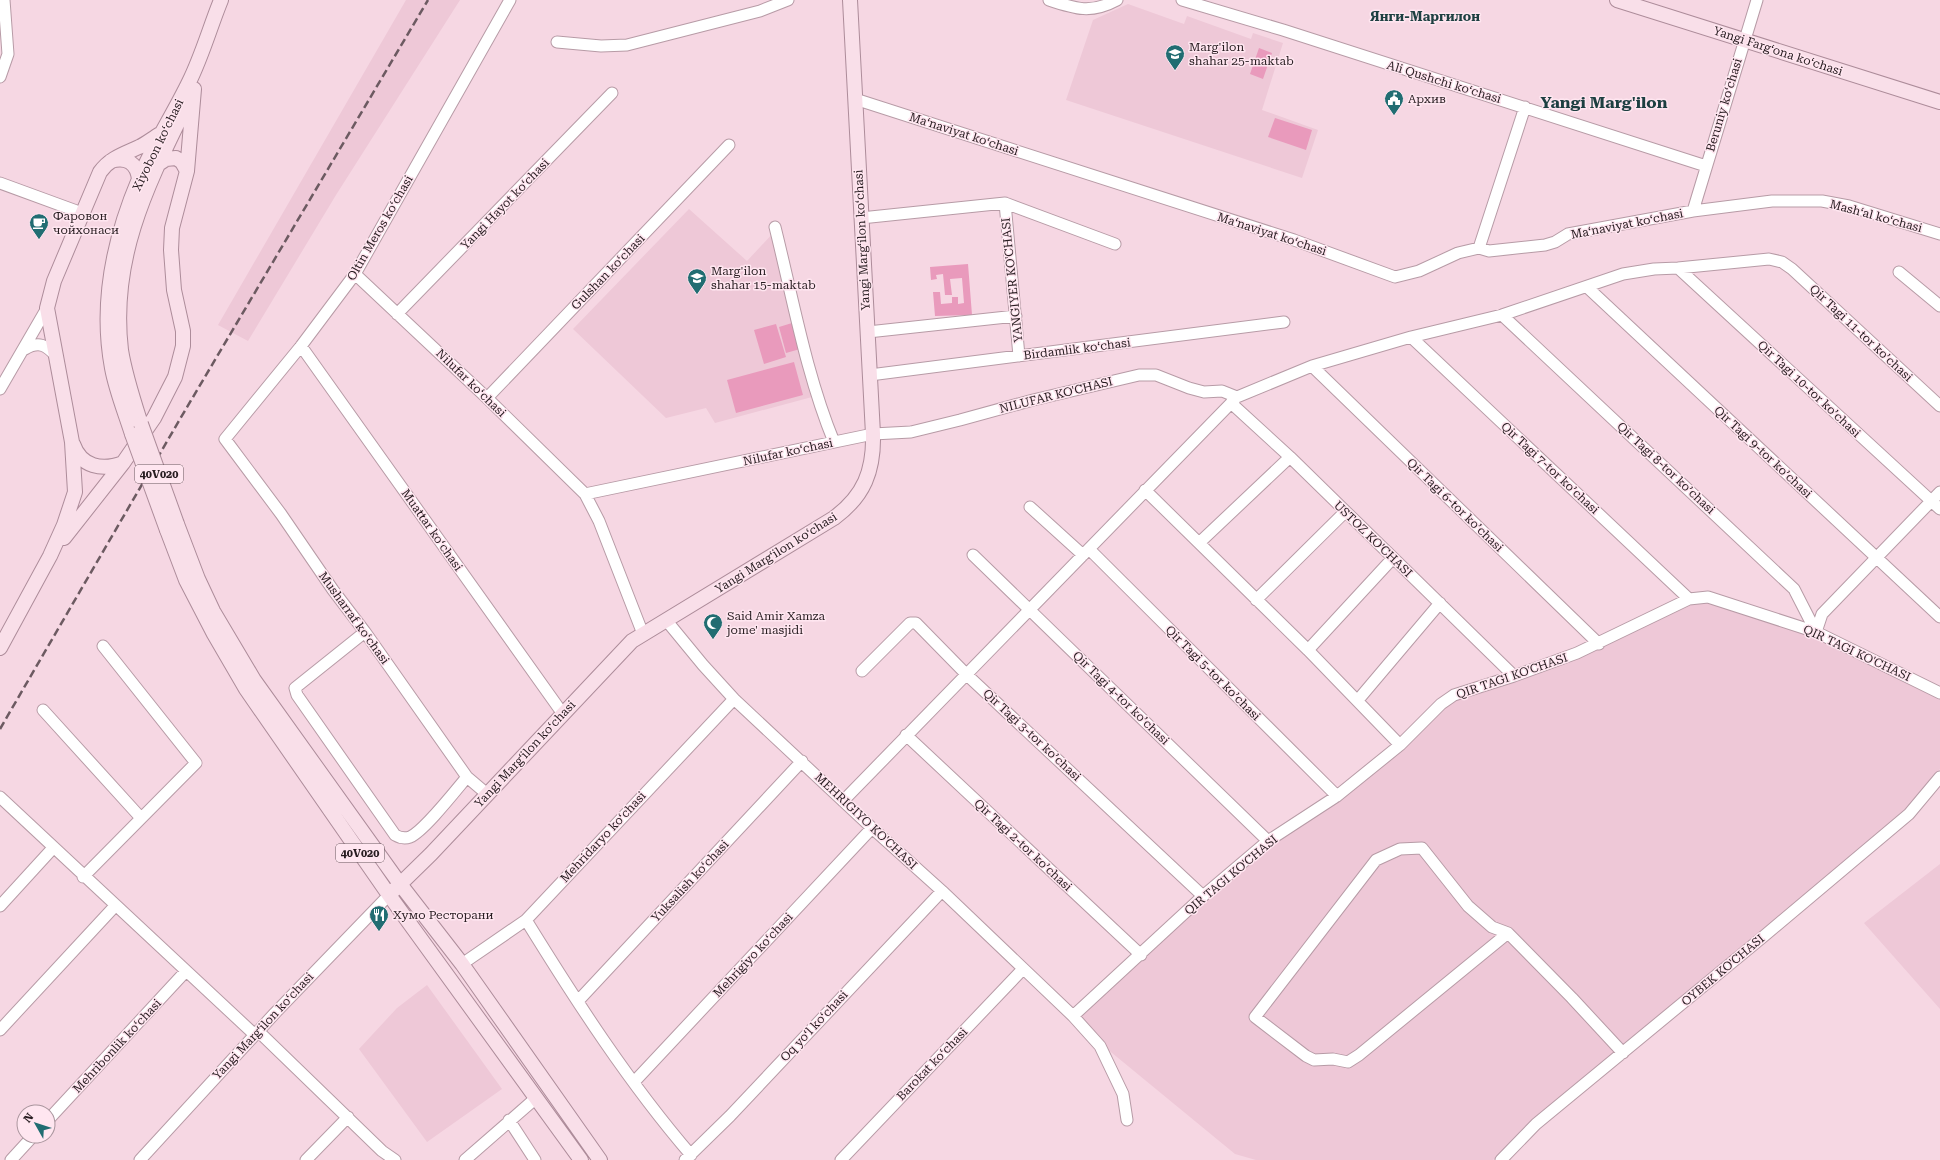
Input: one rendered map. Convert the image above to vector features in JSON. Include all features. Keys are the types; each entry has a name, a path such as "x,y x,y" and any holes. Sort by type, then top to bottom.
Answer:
{"main road":[{"name":"Xiyobon koʻchasi","path":"136,429 112,368 108,335 108,302 111,271 117,240 139,179 160,134 190,81 221,0"},
{"name":"Xiyobon koʻchasi","path":"136,429 121,351 119,317 126,249 136,216 157,165 194,89 230,0"},
{"name":"Yangi Margʻilon koʻchasi","path":"389,895 632,641 842,512 865,484 873,459 873,434 850,0"},
{"name":"Yangi Fargʻona koʻchasi","path":"1617,0 1940,102"},
{"path":"50,556 123,463 154,418 175,377 183,346 183,331 174,290 171,250 172,228 187,170 194,89"},
{"path":"0,648 50,556 64,525 75,492 72,442 47,308 54,281 100,172 109,162 160,134"},
{"path":"109,162 122,158 126,160 134,165 139,179"},
{"path":"157,165 166,159 176,158 182,162 187,170"},
{"name":"40V020","path":"136,429 172,527 186,580 214,634 246,689 389,895 581,1160"},
{"path":"72,442 78,456 91,466 107,467 123,463"},
{"name":"40V020","path":"172,527 213,610 254,680 400,884 462,964 600,1160"}],"street":[{"path":"0,76 8,54 4,0"},
{"name":"Oltin Meros koʻchasi","path":"225,439 301,346 355,274 510,0"},
{"path":"557,42 601,46 627,45 760,12 788,0"},
{"path":"1049,0 1066,6 1089,10 1105,6 1117,0"},
{"name":"Ali Qushchi koʻchasi","path":"1182,0 1525,107 1706,166"},
{"name":"Beruniy koʻchasi","path":"1693,211 1757,0"},
{"name":"Yangi Hayot koʻchasi","path":"398,314 612,93"},
{"name":"Maʻnaviyat koʻchasi","path":"854,98 1294,240 1395,277 1419,271 1458,253 1479,248 1490,251 1545,245 1555,242 1568,234 1693,211"},
{"path":"1479,248 1525,107"},
{"name":"Gulshan koʻchasi","path":"487,398 729,145"},
{"path":"0,183 82,213"},
{"name":"Mashʻal koʻchasi","path":"1693,211 1772,201 1822,201 1849,206 1940,234"},
{"path":"1005,203 1115,244"},
{"name":"YANGIYER KO'CHASI","path":"861,218 1005,203 1019,356"},
{"path":"775,227 810,371 824,418 834,442"},
{"name":"Qir Tagi 11-tor koʼchasi","path":"1678,268 1769,259 1782,262 1792,269 1940,406"},
{"path":"843,801 1234,400 1312,366 1412,337 1502,315 1623,274 1654,269 1678,268"},
{"name":"Qir Tagi 10-tor koʼchasi","path":"1678,268 1940,509"},
{"path":"1899,272 1940,306"},
{"name":"Nilufar koʻchasi","path":"355,274 487,398 585,494 599,521 643,634"},
{"name":"Qir Tagi 9-tor koʼchasi","path":"1587,287 1940,617"},
{"path":"0,390 25,349 47,308"},
{"name":"Qir Tagi 8-tor koʼchasi","path":"1502,315 1794,589 1816,632"},
{"path":"868,332 1016,316"},
{"name":"Birdamlik koʻchasi","path":"870,375 1284,322"},
{"name":"Qir Tagi 7-tor koʼchasi","path":"1412,337 1689,599"},
{"path":"25,349 32,345 40,344 48,348 56,356"},
{"name":"Muattar koʻchasi","path":"301,346 563,714"},
{"name":"Qir Tagi 6-tor koʼchasi","path":"1312,366 1599,644"},
{"name":"NILUFAR KO'CHASI","path":"873,434 911,432 1033,400 1139,375 1156,375 1189,388 1204,392 1222,392 1234,400"},
{"name":"USTOZ KO'CHASI","path":"1234,400 1345,512 1514,676"},
{"name":"Nilufar koʻchasi","path":"585,494 873,434"},
{"name":"Musharraf koʻchasi","path":"225,439 281,514 333,590 365,632 468,776 487,794"},
{"path":"1199,543 1290,457"},
{"path":"1145,490 1308,650 1400,745"},
{"path":"1816,632 1822,614 1940,492"},
{"name":"Qir Tagi 5-tor koʼchasi","path":"1030,507 1086,552 1337,796"},
{"path":"1256,600 1345,512"},
{"name":"Qir Tagi 4-tor koʼchasi","path":"973,555 1268,841"},
{"path":"1308,650 1393,558"},
{"name":"QIR TAGI KO'CHASI","path":"1074,1016 1141,956 1203,896 1268,841 1337,796 1400,745 1440,704 1454,695 1514,676 1599,644 1689,599 1708,597 1816,632 1940,693"},
{"path":"1358,700 1440,603"},
{"name":"MEHRIGIYO KO'CHASI","path":"666,620 703,665 734,698 1074,1016 1100,1046 1124,1094 1128,1120"},
{"name":"Qir Tagi 3-tor koʼchasi","path":"862,671 910,623 916,623 967,674 1203,896"},
{"path":"365,632 294,688 297,695 395,835 401,838 410,837 421,829 468,776"},
{"path":"84,876 196,763 103,646"},
{"name":"Mehridaryo koʻchasi","path":"462,964 526,920 734,698"},
{"path":"43,710 141,818"},
{"name":"Qir Tagi 2-tor koʼchasi","path":"906,735 1141,956"},
{"name":"Yuksalish koʻchasi","path":"578,1001 802,761"},
{"name":"OYBEK KO'CHASI","path":"1501,1160 1536,1124 1909,814 1940,776"},
{"path":"0,797 115,906 348,1117 382,1151 395,1160"},
{"name":"Mehrigiyo koʻchasi","path":"634,1082 872,828"},
{"path":"0,906 53,848"},
{"path":"1508,933 1359,1055 1348,1062 1333,1059 1314,1060 1306,1056 1255,1017 1376,860 1400,849 1422,848 1468,906 1492,927 1508,933 1623,1052"},
{"name":"Oq yoʻl koʻchasi","path":"688,1158 942,891"},
{"name":"Yangi Margʻilon koʻchasi","path":"140,1160 256,1033 389,895"},
{"path":"0,1030 115,906"},
{"path":"526,920 578,1001 688,1158"},
{"name":"Barokat koʻchasi","path":"840,1160 1023,968"},
{"name":"Mehribonlik koʻchasi","path":"56,1111 186,971"},
{"path":"467,1159 509,1120 536,1098"},
{"path":"306,1160 348,1117"},
{"path":"509,1120 535,1160"},
{"path":"11,1160 26,1144"}],"shaded area":[{"path":"406,0 460,0 336,195 248,341 218,325"},
{"name":"Marg'ilon shahar 25-maktab","path":"1128,4 1184,24 1187,16 1251,39 1253,33 1283,43 1262,110 1318,130 1302,178 1066,100 1093,20"},
{"path":"1259,48 1272,53 1263,79 1250,74"},
{"path":"1275,118 1312,130 1306,150 1268,137"},
{"name":"Marg'ilon shahar 15-maktab","path":"689,209 747,261 774,232 812,397 715,423 706,408 666,418 573,329"},
{"path":"968,264 972,315 935,316 933,292 940,292 941,304 952,303 952,297 958,297 958,304 964,303 962,278 950,279 952,295 945,295 943,274 936,275 937,279 931,280 930,267"},
{"path":"792,323 800,349 786,353 779,327"},
{"path":"776,324 786,357 764,364 754,330"},
{"path":"794,362 803,395 736,413 727,380"},
{"path":"1705,599 1744,611 1858,656 1940,697 1940,769 1918,798 1493,1160 1256,1160 1235,1154 1106,1048 1077,1016 1206,895 1454,698 1580,655"},
{"path":"1940,864 1940,1009 1864,923"},
{"path":"427,985 502,1089 427,1142 359,1049 397,1008"}],"railway":[{"path":"0,729 180,419 428,0"}],"place":[{"name":"Marg'ilon shahar 25-maktab","path":"1175,71"},
{"name":"Архив","path":"1394,116"},
{"name":"Фаровон чойхонаси","path":"39,240"},
{"name":"Marg'ilon shahar 15-maktab","path":"697,295"},
{"name":"Said Amir Xamza jome' masjidi","path":"713,640"},
{"name":"Хумо Ресторани","path":"379,932"}],"district":[{"name":"Янги-Маргилон","path":"1425,16"},
{"name":"Yangi Marg'ilon","path":"1604,102"}]}
